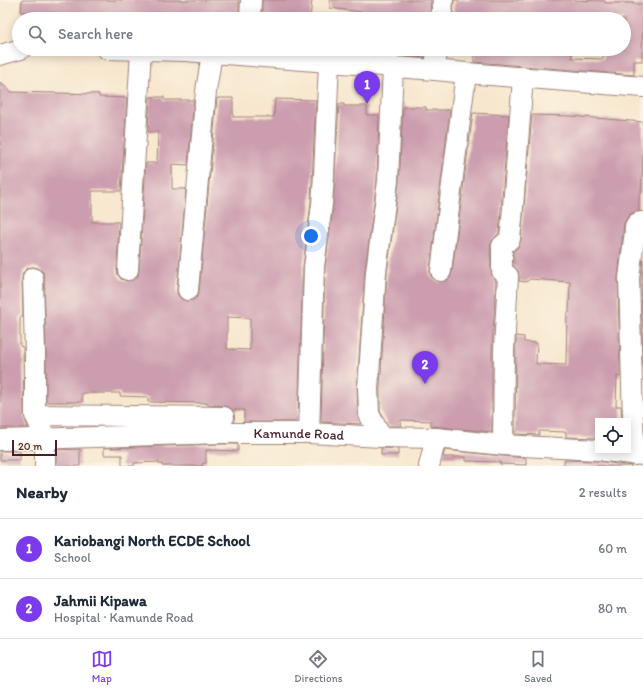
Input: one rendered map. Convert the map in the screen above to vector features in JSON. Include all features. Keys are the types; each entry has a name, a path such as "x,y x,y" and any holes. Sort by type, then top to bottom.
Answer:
{"street":[{"path":"250,12 251,0"},
{"path":"441,12 443,0"},
{"path":"0,55 12,52"},
{"path":"128,270 141,56"},
{"path":"188,290 206,91 212,56"},
{"path":"281,56 329,62 466,73 643,85"},
{"path":"435,70 436,56"},
{"path":"308,433 314,267 322,204 329,62"},
{"path":"381,438 369,414 368,388 376,272 388,181 393,67"},
{"path":"441,270 466,73"},
{"path":"503,445 504,350 508,276 502,270 502,246 510,239 523,77"},
{"path":"638,455 630,278 635,228 636,224 643,222"},
{"path":"33,278 35,415 45,436 45,466"},
{"path":"35,415 224,417"},
{"name":"Kamunde Road","path":"0,440 308,433 381,438 436,438 503,445 595,450"},
{"path":"429,466 436,438"},
{"path":"601,466 603,454"}],"building":[{"path":"22,0 239,0 239,12 21,12"},
{"path":"262,0 312,0 311,12 262,12"},
{"path":"330,0 431,0 430,12 361,12 330,8"},
{"path":"454,0 575,0 605,1 605,3 643,4 642,61 634,61 634,75 474,62 474,56 572,56 572,58 603,59 603,56 631,56 631,12 453,12"},
{"path":"400,56 425,56 425,58"},
{"path":"0,82 11,92 99,94 99,97 127,98 121,191 92,191 92,222 119,222 117,270 121,279 127,281 133,280 138,276 139,271 146,163 157,163 158,132 148,132 150,97 164,97 164,100 194,100 188,165 172,164 172,189 186,189 177,294 181,299 187,301 193,300 197,297 199,291 217,98 233,98 233,117 274,117 275,99 316,100 311,203 303,267 298,422 244,422 244,410 232,410 229,407 208,405 208,403 148,402 148,397 120,396 120,393 82,393 82,402 46,402 44,278 43,272 38,268 33,267 27,268 23,273 23,317 20,317 20,346 23,347 24,415 28,428 0,428","holes":["227,317 250,318 250,350 227,349"]},
{"path":"339,104 344,104 344,106 367,106 367,115 379,115 377,180 365,271 357,387 358,414 361,424 321,422 325,268 333,205"},
{"path":"403,107 426,107 426,110 450,110 430,270 430,275 434,280 440,282 446,281 450,278 452,272 473,113 509,115 499,233 492,241 490,246 491,271 492,276 496,281 492,350 492,432 431,426 431,421 401,420 401,426 388,426 380,411 387,273 399,182"},
{"path":"532,115 570,116 643,122 643,161 641,194 639,194 639,211 629,215 624,223 618,277 620,377 617,376 616,406 621,406 622,418 595,418 595,438 566,437 566,432 539,431 539,435 515,434 516,336 524,337 524,342 537,343 536,364 566,365 567,313 569,313 570,282 530,279 526,282 519,281 519,272 514,266 514,251 518,247 521,240"},
{"path":"643,259 643,366 641,279"},
{"path":"238,444 238,451 206,450 206,463 203,463 202,466 162,466 159,462 134,463 134,466 122,466 122,455 104,455 104,448"},
{"path":"381,448 398,449 398,455 381,455"},
{"path":"80,449 80,466 56,466 56,450"},
{"path":"445,450 526,458 526,465 500,464 500,462 466,461 466,457 443,457"},
{"path":"0,451 20,451 20,460 0,460"},
{"path":"564,460 599,461 632,466 564,466"}],"place":[{"name":"Kariobangi North ECDE School","path":"367,104"},
{"name":"Jahmii Kipawa","path":"425,384"}]}
